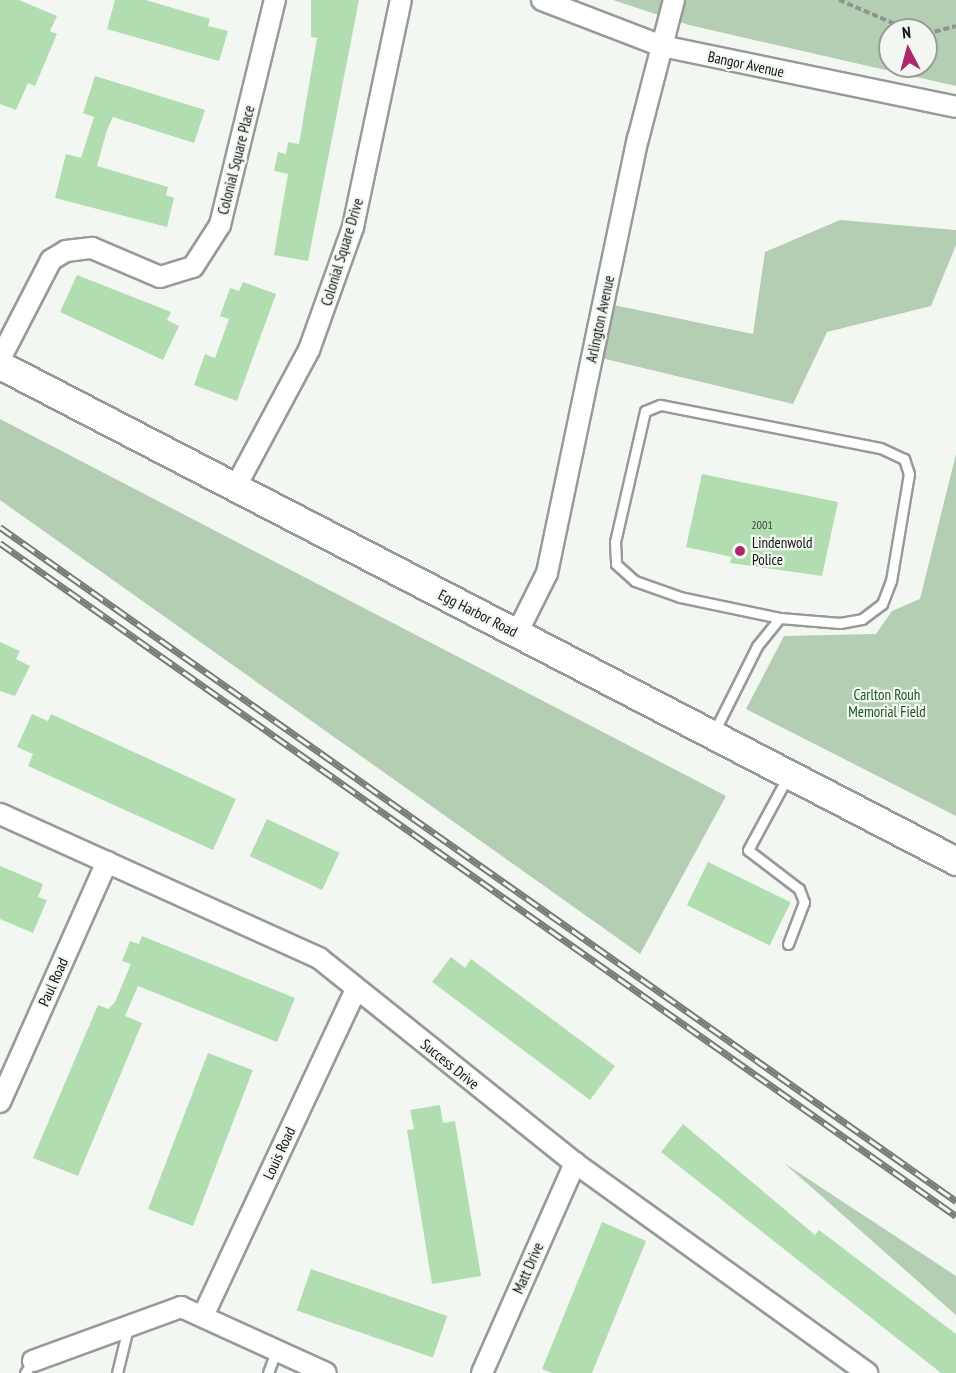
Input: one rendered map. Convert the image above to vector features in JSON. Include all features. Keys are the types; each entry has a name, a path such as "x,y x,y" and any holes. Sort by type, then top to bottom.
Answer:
{"street":[{"name":"Colonial Square Place","path":"0,359 51,260 66,251 92,248 160,277 193,267 220,225 275,0"},
{"name":"Colonial Square Drive","path":"236,488 309,350 353,227 401,0"},
{"name":"Bangor Avenue","path":"542,0 662,46 956,107"},
{"name":"Arlington Avenue","path":"517,633 547,573 674,0"},
{"name":"Egg Harbor Road","path":"0,365 956,861"},
{"name":"Success Drive","path":"0,814 319,958 575,1163 867,1373"},
{"name":"Paul Road","path":"0,1102 107,862"},
{"name":"Louis Road","path":"203,1316 356,989"},
{"name":"Matt Drive","path":"482,1373 575,1163"},
{"path":"29,1367 181,1306 326,1373"}],"lane":[{"path":"660,405 678,408 880,448 904,459 909,474 891,581 882,604 862,619 840,623 780,618 680,597 635,581 616,564 615,542 645,411 660,405"},
{"path":"713,734 758,646 780,618"},
{"path":"788,944 804,902 799,889 748,850 789,774"},
{"path":"117,1373 128,1328"},
{"path":"268,1373 276,1351"}],"path":[{"path":"839,0 881,18"},
{"path":"938,31 956,26"}],"green space":[{"path":"613,0 956,0 956,86 921,78 938,78 938,18 878,18 878,68 689,25"},
{"path":"840,220 956,230 956,245 931,306 827,332 793,404 593,356 604,303 753,334 765,252"},
{"path":"0,419 726,796 640,954 0,500"},
{"name":"Carlton Rouh Memorial Field","path":"956,454 956,816 746,709 784,636 876,634 892,611 920,599"},
{"path":"784,1163 956,1276 956,1315"}],"building":[{"path":"0,0 19,0 57,16 50,31 57,34 35,86 28,83 16,110 0,104"},
{"path":"115,0 146,0 210,19 208,26 228,31 219,61 107,29"},
{"path":"311,0 359,0 308,261 274,255 288,174 274,171 278,152 286,154 288,142 299,144 317,38 311,37"},
{"path":"95,76 205,110 194,143 113,117 107,130 97,166 168,187 166,195 174,198 167,227 55,198 66,154 81,158 94,117 83,113"},
{"path":"77,275 171,312 167,320 179,326 163,360 60,312"},
{"path":"243,282 276,294 237,401 194,385 205,354 215,358 229,319 220,316 230,288 239,291"},
{"path":"702,474 838,502 822,576 730,563 732,557 686,547"},
{"path":"0,642 20,651 16,659 30,666 15,696 0,691"},
{"path":"32,714 48,721 51,714 236,799 213,850 28,766 33,754 17,747"},
{"path":"267,819 340,853 322,890 250,856"},
{"path":"708,862 791,902 770,945 687,905"},
{"path":"0,866 43,884 38,897 47,900 33,933 0,919"},
{"path":"142,936 295,998 277,1042 138,986 125,1016 142,1023 78,1176 33,1158 98,1005 108,1009 115,1002 131,964 122,961 130,941 139,944"},
{"path":"451,957 465,968 471,959 615,1066 590,1100 432,982"},
{"path":"208,1053 253,1070 193,1226 148,1209"},
{"path":"440,1105 443,1123 455,1121 481,1276 432,1284 407,1130 414,1129 410,1110"},
{"path":"683,1124 815,1235 819,1230 956,1334 956,1373 941,1373 661,1152"},
{"path":"602,1222 646,1241 592,1373 552,1373 542,1369"},
{"path":"311,1269 447,1316 433,1357 297,1311"}],"railway":[{"path":"0,527 956,1201"},
{"path":"0,543 956,1216"}],"place":[{"name":"Lindenwold Police","path":"740,551"}]}
